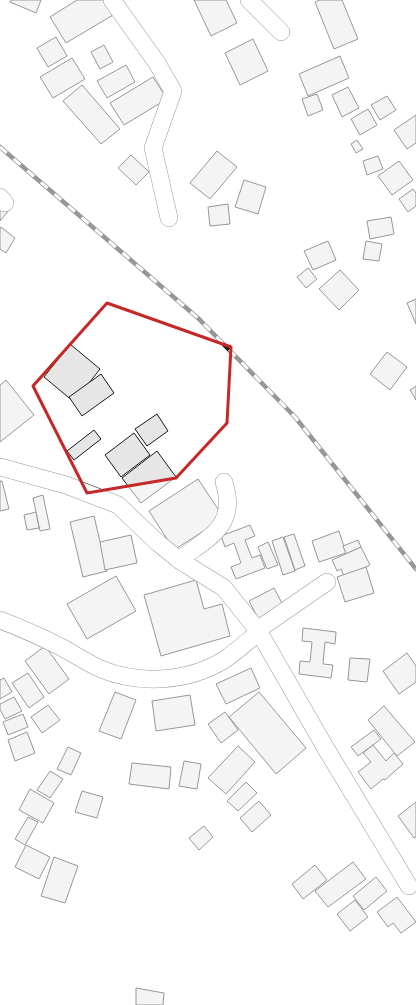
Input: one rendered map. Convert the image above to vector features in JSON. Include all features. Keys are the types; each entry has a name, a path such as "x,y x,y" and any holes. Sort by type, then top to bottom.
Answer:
{"street":[{"path":"112,0 157,63 173,91 153,148 169,218"},
{"path":"249,0 281,32"},
{"path":"0,467 66,484 118,505 158,543 179,560 224,588 259,632 325,747 409,886"},
{"path":"179,560 215,534 225,521 228,504 227,490 224,482"},
{"path":"0,620 60,646 101,669 134,679 184,676 205,669 224,660 259,632 264,626 326,582"}],"highlighted area":[{"path":"107,303 231,347 227,423 176,478 87,493 33,386"}],"building":[{"path":"11,0 41,0 36,13 10,2"},
{"path":"77,0 104,0 113,15 66,43 50,17"},
{"path":"194,0 226,0 237,23 211,36"},
{"path":"320,0 342,0 358,39 334,49 315,2"},
{"path":"56,37 67,56 48,67 37,48"},
{"path":"253,39 268,71 240,85 225,53"},
{"path":"104,45 113,62 100,69 91,52"},
{"path":"340,56 349,78 308,96 299,74"},
{"path":"72,58 85,79 53,98 40,77"},
{"path":"126,65 135,82 107,98 97,81"},
{"path":"153,77 167,99 124,125 110,103"},
{"path":"82,85 120,129 101,144 63,101"},
{"path":"348,87 359,108 342,117 332,95"},
{"path":"317,94 323,110 308,116 302,99"},
{"path":"387,96 396,110 380,120 371,105"},
{"path":"368,109 377,125 360,135 351,119"},
{"path":"416,115 416,143 407,149 394,130"},
{"path":"357,140 363,149 356,153 351,144"},
{"path":"217,151 237,167 210,199 190,183"},
{"path":"131,155 149,172 136,185 118,168"},
{"path":"378,156 383,169 367,175 363,161"},
{"path":"399,161 413,180 392,195 378,176"},
{"path":"244,180 266,187 258,214 235,207"},
{"path":"413,189 416,193 416,206 408,212 399,199"},
{"path":"0,203 9,210 0,221"},
{"path":"228,204 230,224 210,226 208,207"},
{"path":"391,217 394,234 370,239 367,221"},
{"path":"1,227 15,238 6,253 0,249"},
{"path":"328,241 336,260 313,270 304,251"},
{"path":"366,241 382,244 379,261 363,259"},
{"path":"308,268 317,279 306,288 297,277"},
{"path":"340,270 359,290 339,310 319,289"},
{"path":"416,299 416,324 407,303"},
{"path":"70,344 100,369 74,402 44,377"},
{"path":"387,352 407,367 390,390 370,374"},
{"path":"101,374 114,393 82,416 69,397"},
{"path":"6,380 34,415 0,442 0,385"},
{"path":"416,386 416,400 410,390"},
{"path":"157,414 168,431 147,446 135,429"},
{"path":"94,430 101,439 74,460 67,451"},
{"path":"134,433 150,455 121,477 105,455"},
{"path":"157,451 176,477 141,503 122,478"},
{"path":"198,479 224,518 174,550 149,511"},
{"path":"0,481 2,481 9,509 0,511"},
{"path":"43,495 50,529 40,531 33,498"},
{"path":"36,512 39,528 27,530 24,515"},
{"path":"94,516 107,571 83,577 70,522"},
{"path":"250,525 255,536 245,540 252,558 260,555 265,568 236,579 231,567 241,563 234,543 225,547 221,536"},
{"path":"339,531 346,553 319,562 312,541"},
{"path":"294,534 305,566 295,570 284,537"},
{"path":"131,535 137,563 105,570 100,542"},
{"path":"283,537 295,571 283,575 272,541"},
{"path":"358,540 361,547 346,554 343,546"},
{"path":"268,542 278,565 267,569 258,547"},
{"path":"361,547 370,565 345,578 341,569 337,571 332,560"},
{"path":"366,567 374,593 345,602 337,577"},
{"path":"116,576 136,611 87,639 67,604"},
{"path":"196,580 204,609 222,604 230,636 161,656 144,595"},
{"path":"274,588 284,607 259,620 249,601"},
{"path":"303,628 336,632 335,644 325,642 323,664 333,665 331,678 299,674 300,661 310,662 312,642 302,641"},
{"path":"45,646 69,679 49,694 25,661"},
{"path":"407,653 416,666 416,682 399,694 383,671"},
{"path":"350,658 370,659 367,682 348,680"},
{"path":"251,668 260,688 226,704 216,684"},
{"path":"28,673 44,697 29,708 12,683"},
{"path":"4,678 12,692 0,699 0,680"},
{"path":"115,692 136,700 121,739 99,731"},
{"path":"259,692 306,748 276,774 229,717"},
{"path":"190,695 195,725 156,731 152,701"},
{"path":"14,697 22,711 5,719 0,709 0,704"},
{"path":"48,705 60,720 42,733 31,717"},
{"path":"384,706 415,742 397,756 368,720"},
{"path":"225,712 238,730 221,743 208,724"},
{"path":"23,714 28,727 8,735 3,722"},
{"path":"374,730 381,739 358,756 351,747"},
{"path":"27,732 35,753 15,761 8,740"},
{"path":"373,745 386,761 394,753 403,764 385,780 383,779 371,789 358,772 371,762 363,753"},
{"path":"238,746 255,762 226,794 208,778"},
{"path":"68,747 81,753 71,775 57,769"},
{"path":"184,761 201,764 197,789 179,786"},
{"path":"132,763 171,767 169,789 129,784"},
{"path":"50,771 63,779 50,798 37,790"},
{"path":"246,782 257,793 238,811 227,801"},
{"path":"30,789 54,803 43,823 19,810"},
{"path":"82,791 103,797 97,818 75,812"},
{"path":"259,801 271,815 252,832 240,818"},
{"path":"416,802 416,837 414,838 398,816"},
{"path":"28,817 38,822 25,845 15,839"},
{"path":"204,826 213,837 199,850 189,838"},
{"path":"26,845 50,857 39,879 15,867"},
{"path":"54,857 78,866 65,903 41,896"},
{"path":"353,862 366,879 328,907 315,891"},
{"path":"315,865 327,880 303,899 292,884"},
{"path":"376,877 387,891 364,910 353,896"},
{"path":"397,897 416,922 401,933 393,923 388,927 377,912"},
{"path":"355,900 368,917 350,931 337,914"},
{"path":"136,988 164,993 163,1005 136,1005"}],"railway":[{"path":"0,147 199,319 295,417 416,569"}]}
